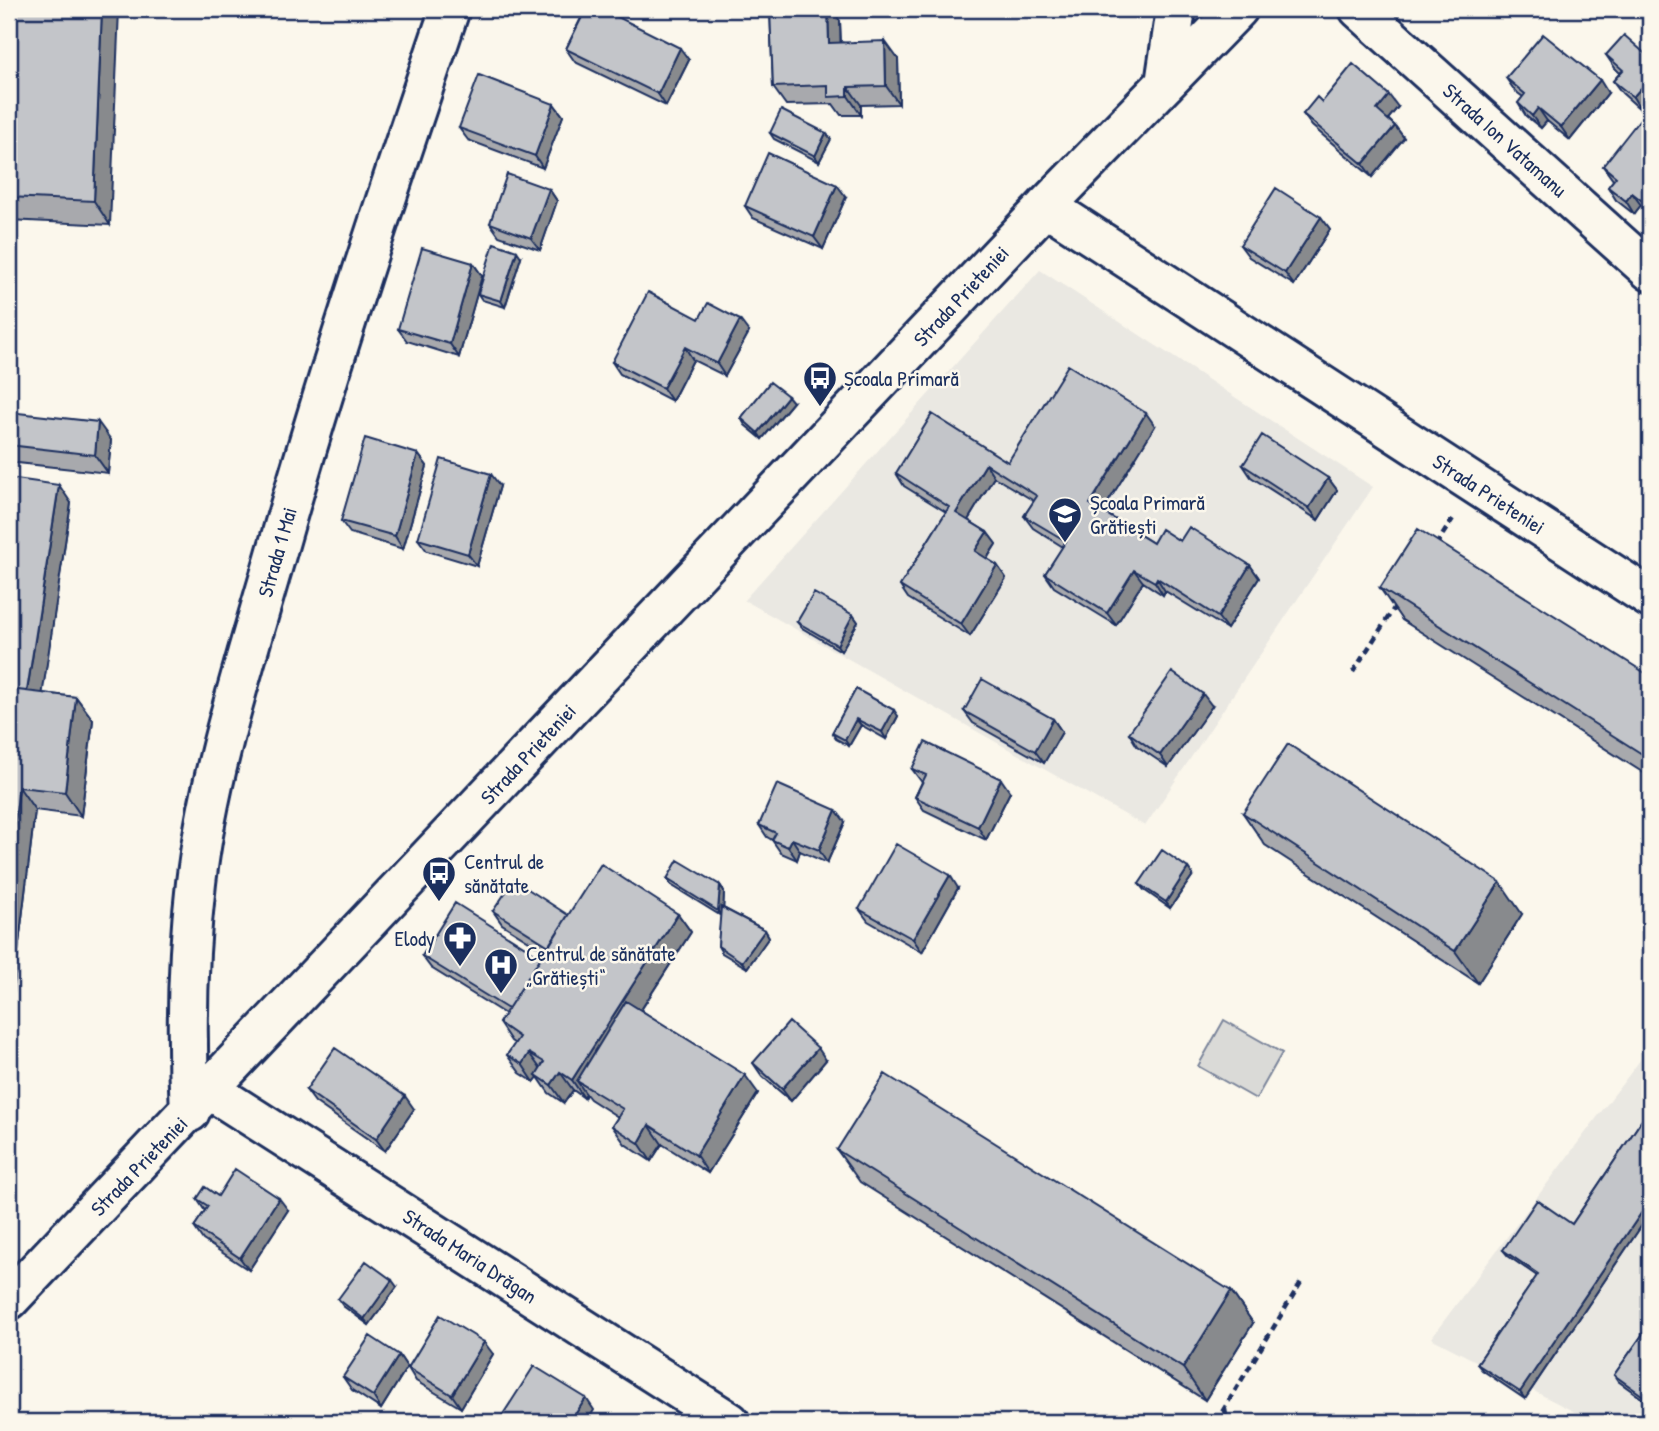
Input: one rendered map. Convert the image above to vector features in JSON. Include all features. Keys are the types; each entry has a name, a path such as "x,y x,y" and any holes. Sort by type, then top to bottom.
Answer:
{"street":[{"name":"Strada 1 Mai","path":"200,1101 185,1030 196,883 229,726 344,324 450,9"},
{"path":"1165,84 1176,9"},
{"name":"Strada Prieteniei","path":"9,1300 1046,206 1238,9"},
{"name":"Strada Ion Vatamanu","path":"1359,9 1650,271"},
{"name":"Strada Prieteniei","path":"1046,206 1650,598"},
{"name":"Strada Maria Drăgan","path":"200,1101 730,1422"}],"path":[{"path":"1430,553 1475,485"},
{"path":"1353,672 1401,598"},
{"path":"1216,1422 1303,1279"},
{"path":"1225,1408 1227,1422"}],"shaded area":[{"name":"Școala Primară Grătiești","path":"1040,270 1373,487 1145,826 744,600"},
{"path":"1224,1020 1282,1053 1256,1099 1198,1066"},
{"path":"1650,1047 1650,1410 1592,1421 1431,1338"}],"building":[{"path":"9,9 102,9 94,201 9,197"},
{"path":"586,9 602,9 680,48 658,94 566,49"},
{"path":"770,9 828,9 829,43 885,41 886,86 848,87 848,96 828,97 828,85 773,87"},
{"path":"1543,34 1600,80 1561,127 1538,108 1532,116 1518,103 1525,94 1506,78"},
{"path":"1624,35 1650,58 1650,78 1633,97 1613,81 1623,70 1606,55"},
{"path":"1353,64 1389,95 1377,110 1395,126 1363,164 1303,114 1317,97 1322,102"},
{"path":"479,75 554,104 535,156 459,128"},
{"path":"781,110 826,133 815,156 770,133"},
{"path":"1643,115 1650,120 1650,207 1632,193 1626,201 1608,187 1616,177 1603,166"},
{"path":"768,153 837,185 814,237 745,206"},
{"path":"507,174 549,189 531,238 490,223"},
{"path":"1276,188 1321,217 1285,273 1240,245"},
{"path":"494,243 517,251 501,301 478,294"},
{"path":"422,248 473,263 450,344 398,329"},
{"path":"648,292 699,319 708,303 740,320 717,364 685,347 663,388 612,362"},
{"path":"1068,365 1146,413 1090,504 1153,543 1161,529 1180,541 1189,527 1250,565 1218,617 1157,578 1155,582 1134,570 1107,613 1045,574 1066,541 1024,516 1037,496 986,464 956,513 987,532 975,551 997,565 961,624 900,586 949,507 896,473 932,414 1008,462"},
{"path":"770,382 788,396 758,433 741,418"},
{"path":"9,412 98,422 95,455 9,445"},
{"path":"1262,435 1328,478 1309,508 1243,465"},
{"path":"365,438 418,454 395,536 341,521"},
{"path":"441,459 491,474 468,554 418,539"},
{"path":"9,478 59,485 27,691 9,689"},
{"path":"1418,529 1650,676 1650,759 1380,588"},
{"path":"814,593 853,615 837,645 797,622"},
{"path":"1172,672 1203,694 1160,755 1129,733"},
{"path":"982,679 1053,719 1035,751 964,711"},
{"path":"9,689 76,697 65,792 19,787 9,870"},
{"path":"856,689 894,710 882,732 856,719 845,740 832,733"},
{"path":"925,742 1001,779 978,827 915,797 926,775 912,769"},
{"path":"1288,744 1500,882 1455,951 1243,813"},
{"path":"777,784 836,810 819,850 792,839 788,847 772,840 776,833 759,825"},
{"path":"896,844 950,875 913,939 859,909"},
{"path":"1162,850 1188,868 1166,902 1139,884"},
{"path":"678,860 720,885 718,911 667,879"},
{"path":"601,864 678,914 572,1080 560,1072 551,1085 536,1075 544,1062 529,1053 522,1064 507,1055 519,1037 499,1023"},
{"path":"514,880 568,915 549,946 493,911"},
{"path":"455,903 541,957 508,1009 422,956"},
{"path":"721,907 765,930 742,962 718,946"},
{"path":"626,1001 745,1075 696,1155 649,1125 639,1143 612,1126 623,1109 577,1081"},
{"path":"789,1022 818,1048 782,1089 753,1063"},
{"path":"335,1048 405,1096 376,1139 306,1090"},
{"path":"885,1074 1231,1291 1183,1368 837,1150"},
{"path":"1650,1108 1650,1200 1520,1392 1477,1364 1538,1274 1503,1250 1537,1200 1572,1224"},
{"path":"235,1169 279,1198 240,1258 194,1227 208,1206 197,1199 205,1187 218,1196"},
{"path":"366,1261 392,1280 364,1319 338,1299"},
{"path":"440,1315 484,1342 452,1395 408,1368"},
{"path":"1650,1324 1650,1398 1649,1400 1614,1375"},
{"path":"370,1336 399,1355 373,1396 343,1377"},
{"path":"534,1366 586,1398 570,1422 505,1422 500,1419"}],"place":[{"name":"Școala Primară","path":"820,408"},
{"name":"Școala Primară Grătiești","path":"1065,544"},
{"name":"Centrul de sănătate","path":"439,903"},
{"name":"Elody","path":"460,968"},
{"name":"Centrul de sănătate „Grătiești“","path":"501,995"}]}
